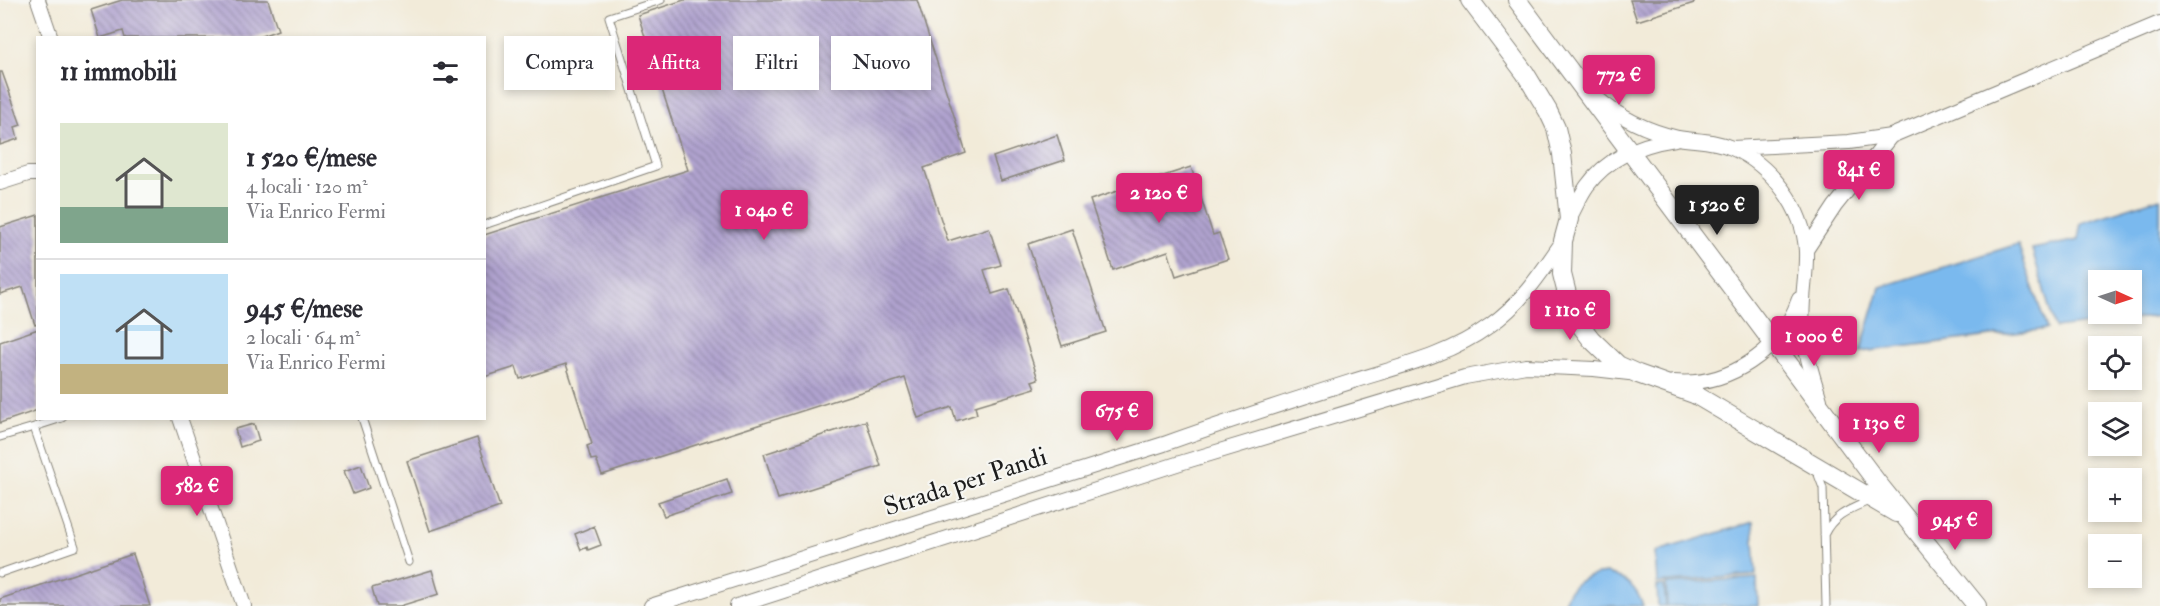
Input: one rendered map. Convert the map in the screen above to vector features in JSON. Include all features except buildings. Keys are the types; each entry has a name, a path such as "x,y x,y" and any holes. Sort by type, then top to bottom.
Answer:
{"street":[{"path":"38,0 50,36"},
{"path":"1470,0 1525,72 1556,128 1562,154 1569,219"},
{"path":"1517,0 1876,481 1977,606"},
{"path":"1732,148 1849,142 1891,135 2160,23"},
{"path":"1579,83 1610,109 1631,122 1659,133 1680,138 1707,140 1732,148 1756,162 1776,180 1791,203 1801,227 1806,250 1802,326 1805,348 1824,412"},
{"path":"1806,250 1834,206 1891,135"},
{"path":"1680,138 1657,142 1617,158 1588,185 1569,219 1563,241 1562,274 1569,302 1578,322 1605,354 1618,365 1694,394 1905,519"},
{"path":"0,183 34,171"},
{"name":"Strada per Pandi","path":"651,606 1443,353 1490,326 1510,308 1529,290 1563,241"},
{"path":"1661,381 1688,383 1713,380 1738,370 1775,343 1794,314 1804,283"},
{"name":"Strada per Pandi","path":"737,606 1180,463 1466,377 1526,366 1594,369 1638,374"},
{"path":"181,420 244,606"}],"lane":[{"path":"486,224 656,166 609,17 661,0"},
{"path":"0,437 56,420"},
{"path":"363,420 410,562"},
{"path":"0,573 75,547 34,427"},
{"path":"1810,463 1821,478 1823,488 1826,606"},
{"path":"1823,537 1835,518 1843,512 1873,500 1878,489 1876,481"}],"water":[{"path":"2160,198 2160,316 2142,318 2142,270 2088,270 2088,324 2090,324 2055,328 2032,249 2078,240 2081,223"},
{"path":"2018,244 2047,329 1860,352 1880,287"},
{"path":"1753,522 1756,575 1657,583 1655,552"},
{"path":"1606,573 1630,584 1643,606 1563,606 1565,598 1578,582"},
{"path":"1757,578 1758,606 1667,606 1666,584"},
{"path":"1664,585 1666,606 1658,606 1657,586"}]}
